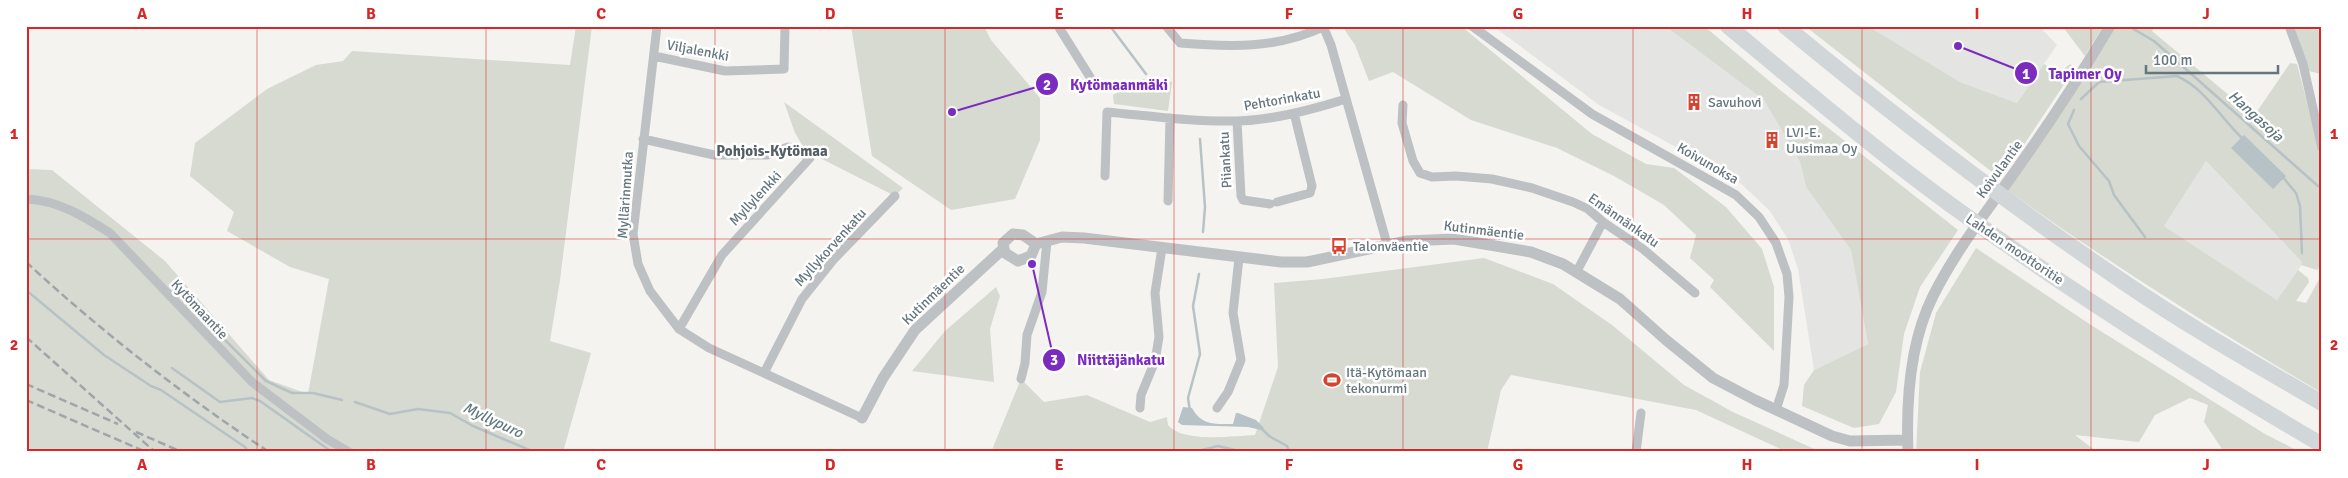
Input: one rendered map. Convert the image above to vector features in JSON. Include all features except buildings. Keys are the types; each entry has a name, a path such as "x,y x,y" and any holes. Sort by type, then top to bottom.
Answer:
{"highway":[{"name":"Lahden moottoritie","path":"1728,26 1841,119 1960,212 2178,357 2322,445"},
{"path":"1785,26 2018,209 2124,282 2322,403"}],"street":[{"name":"Myllärinmutka","path":"657,26 642,139 633,234 638,264 650,291 679,329 709,348 862,418"},
{"name":"Viljalenkki","path":"654,56 725,71 784,69 785,26"},
{"path":"1058,26 1095,85"},
{"path":"1166,26 1180,44 1234,47 1278,42 1323,27 1331,45 1387,244"},
{"name":"Koivunoksa","path":"1472,26 1592,114 1736,195 1759,217 1776,243 1786,274 1789,297 1784,385 1776,410"},
{"name":"Koivulantie","path":"1908,446 1911,374 1917,345 1932,297 1965,241 2046,127 2110,26"},
{"path":"2289,26 2303,64 2322,148"},
{"name":"Pehtorinkatu","path":"1105,176 1107,112 1170,118 1237,121 1294,113 1346,99"},
{"name":"Emännänkatu","path":"1403,105 1402,123 1413,161 1420,173 1432,177 1456,176 1492,179 1532,188 1573,202 1588,209 1603,222 1643,249 1695,293"},
{"name":"Piiankatu","path":"1237,121 1241,196 1243,200 1251,203 1274,203 1310,193 1312,186 1294,113"},
{"path":"1168,201 1170,118"},
{"name":"Myllylenkki","path":"642,139 714,155 767,155 788,147 810,158 722,255 679,329"},
{"name":"Myllykorvenkatu","path":"764,373 802,299 834,259 894,196"},
{"name":"Kytömaantie","path":"26,199 59,205 85,217 110,233 252,382 327,439 349,452"},
{"path":"1577,272 1603,222"},
{"name":"Kutinmäentie","path":"862,418 883,378 915,330 1002,249 1003,243 1013,234 1042,242 1062,237 1084,238 1239,258 1307,262 1387,244 1407,241 1454,239 1501,245 1532,252 1577,272 1620,299 1713,378 1832,436 1850,442 1908,446"},
{"path":"1002,249 1014,259 1022,260 1031,256 1042,242"},
{"path":"1021,379 1025,363 1027,335 1042,292 1042,242"},
{"path":"1140,408 1141,395 1155,361 1159,337 1155,293 1162,248"},
{"path":"1217,408 1228,392 1241,360 1233,313 1239,258"},
{"path":"1636,452 1641,413"}],"shaded area":[{"path":"576,26 592,26 560,280 550,341 591,353 563,452 36,452 26,446 26,169 52,170 165,261 269,380 308,394 329,279 290,267 227,231 234,212 190,176 195,143 267,89 316,65 343,61 352,51 570,65"},
{"path":"851,26 984,26 991,40 1040,98 1040,140 1015,199 951,210 872,156"},
{"path":"1342,26 1461,26 1592,134 1646,164 1674,168 1726,207 1762,249 1774,287 1774,351 1710,287 1714,280 1690,258 1696,235 1664,205 1614,176 1557,148 1471,120 1393,72 1369,81 1355,45"},
{"path":"1493,26 1665,26 1764,100 1800,162 1806,187 1851,250 1868,344 1814,370 1798,269 1788,239 1769,210 1738,181 1599,105"},
{"path":"1665,26 1704,26 1780,90 1958,230 1920,287 1904,334 1896,392 1879,424 1854,428 1802,406 1804,385 1814,370 1868,344 1851,250 1806,187 1800,162 1764,100"},
{"path":"1805,26 1868,26 1960,82 2017,103 2044,64 2059,73 2070,64 2073,67 2073,71 2001,179"},
{"path":"1868,26 2039,26 2057,45 2017,103 1960,82"},
{"path":"2062,26 2103,26 2085,56"},
{"path":"2115,26 2155,26 2152,31 2254,116 2290,63 2297,64 2322,160 2322,264 2317,270 2301,265 2302,262 2206,161 2164,226 2277,300 2298,270 2308,278 2309,282 2296,301 2306,303 2322,274 2322,393 2162,295 2084,244 2007,190"},
{"path":"2293,26 2311,26 2322,33 2322,74 2308,71"},
{"path":"1143,79 1172,82 1168,111 1114,104 1113,95"},
{"path":"784,102 903,188 895,196 820,158 810,158 795,133"},
{"path":"2244,135 2286,176 2273,189 2231,148"},
{"path":"2206,161 2303,263 2277,300 2164,226"},
{"path":"1976,248 2091,325 2265,434 2300,452 2224,452 2204,422 2208,405 2190,398 2155,415 2139,442 2075,435 2097,452 1916,452 1920,372 1936,313"},
{"path":"1484,258 1553,284 1612,325 1684,385 1733,412 1821,452 1787,452 1696,410 1511,375 1501,390 1487,452 991,452 1021,379 1044,402 1087,395 1150,422 1167,417 1168,425 1175,431 1185,434 1209,437 1255,435 1278,367 1274,283 1323,279"},
{"path":"996,287 1000,296 990,329 994,382 912,371 945,331"},
{"path":"1183,407 1192,408 1200,418 1210,423 1233,424 1236,413 1238,413 1256,420 1264,428 1261,430 1248,427 1182,425 1178,422"}],"waterway":[{"path":"1110,26 1146,74"},
{"name":"Hangasoja","path":"2130,27 2154,41 2318,186"},
{"path":"2081,99 2099,82 2177,76 2205,96 2243,139"},
{"path":"2074,110 2068,124 2079,146 2109,181 2114,195 2145,237"},
{"path":"1200,139 1205,207 1203,232"},
{"path":"2282,176 2296,193 2300,206 2302,253"},
{"path":"1190,411 1188,398 1200,354 1193,306 1199,274"},
{"path":"172,287 266,381 292,393 313,393 342,400"},
{"path":"26,290 104,355 151,386 161,390 245,447 248,452"},
{"path":"172,368 220,402 252,398 260,401 332,452"},
{"name":"Myllypuro","path":"355,402 390,414 418,409 450,413 473,426 534,452"},
{"path":"1261,428 1269,436 1287,446 1289,452"},
{"name":"Myllypuro","path":"1194,452 1218,446 1243,452"}],"railway":[{"path":"26,262 144,362 205,408 269,452"},
{"path":"26,337 155,452"},
{"path":"26,384 118,424"},
{"path":"26,400 146,452"},
{"path":"136,432 182,452"}],"place":[{"name":"Tapimer Oy","path":"1958,46"},
{"name":"Savuhovi","path":"1694,102"},
{"name":"Kytömaanmäki","path":"952,112"},
{"name":"LVI-E. Uusimaa Oy","path":"1772,140"},
{"name":"Talonväentie","path":"1339,246"},
{"name":"Niittäjänkatu","path":"1032,264"},
{"name":"Itä-Kytömaan tekonurmi","path":"1332,380"}],"district":[{"name":"Pohjois-Kytömaa","path":"772,151"}]}
